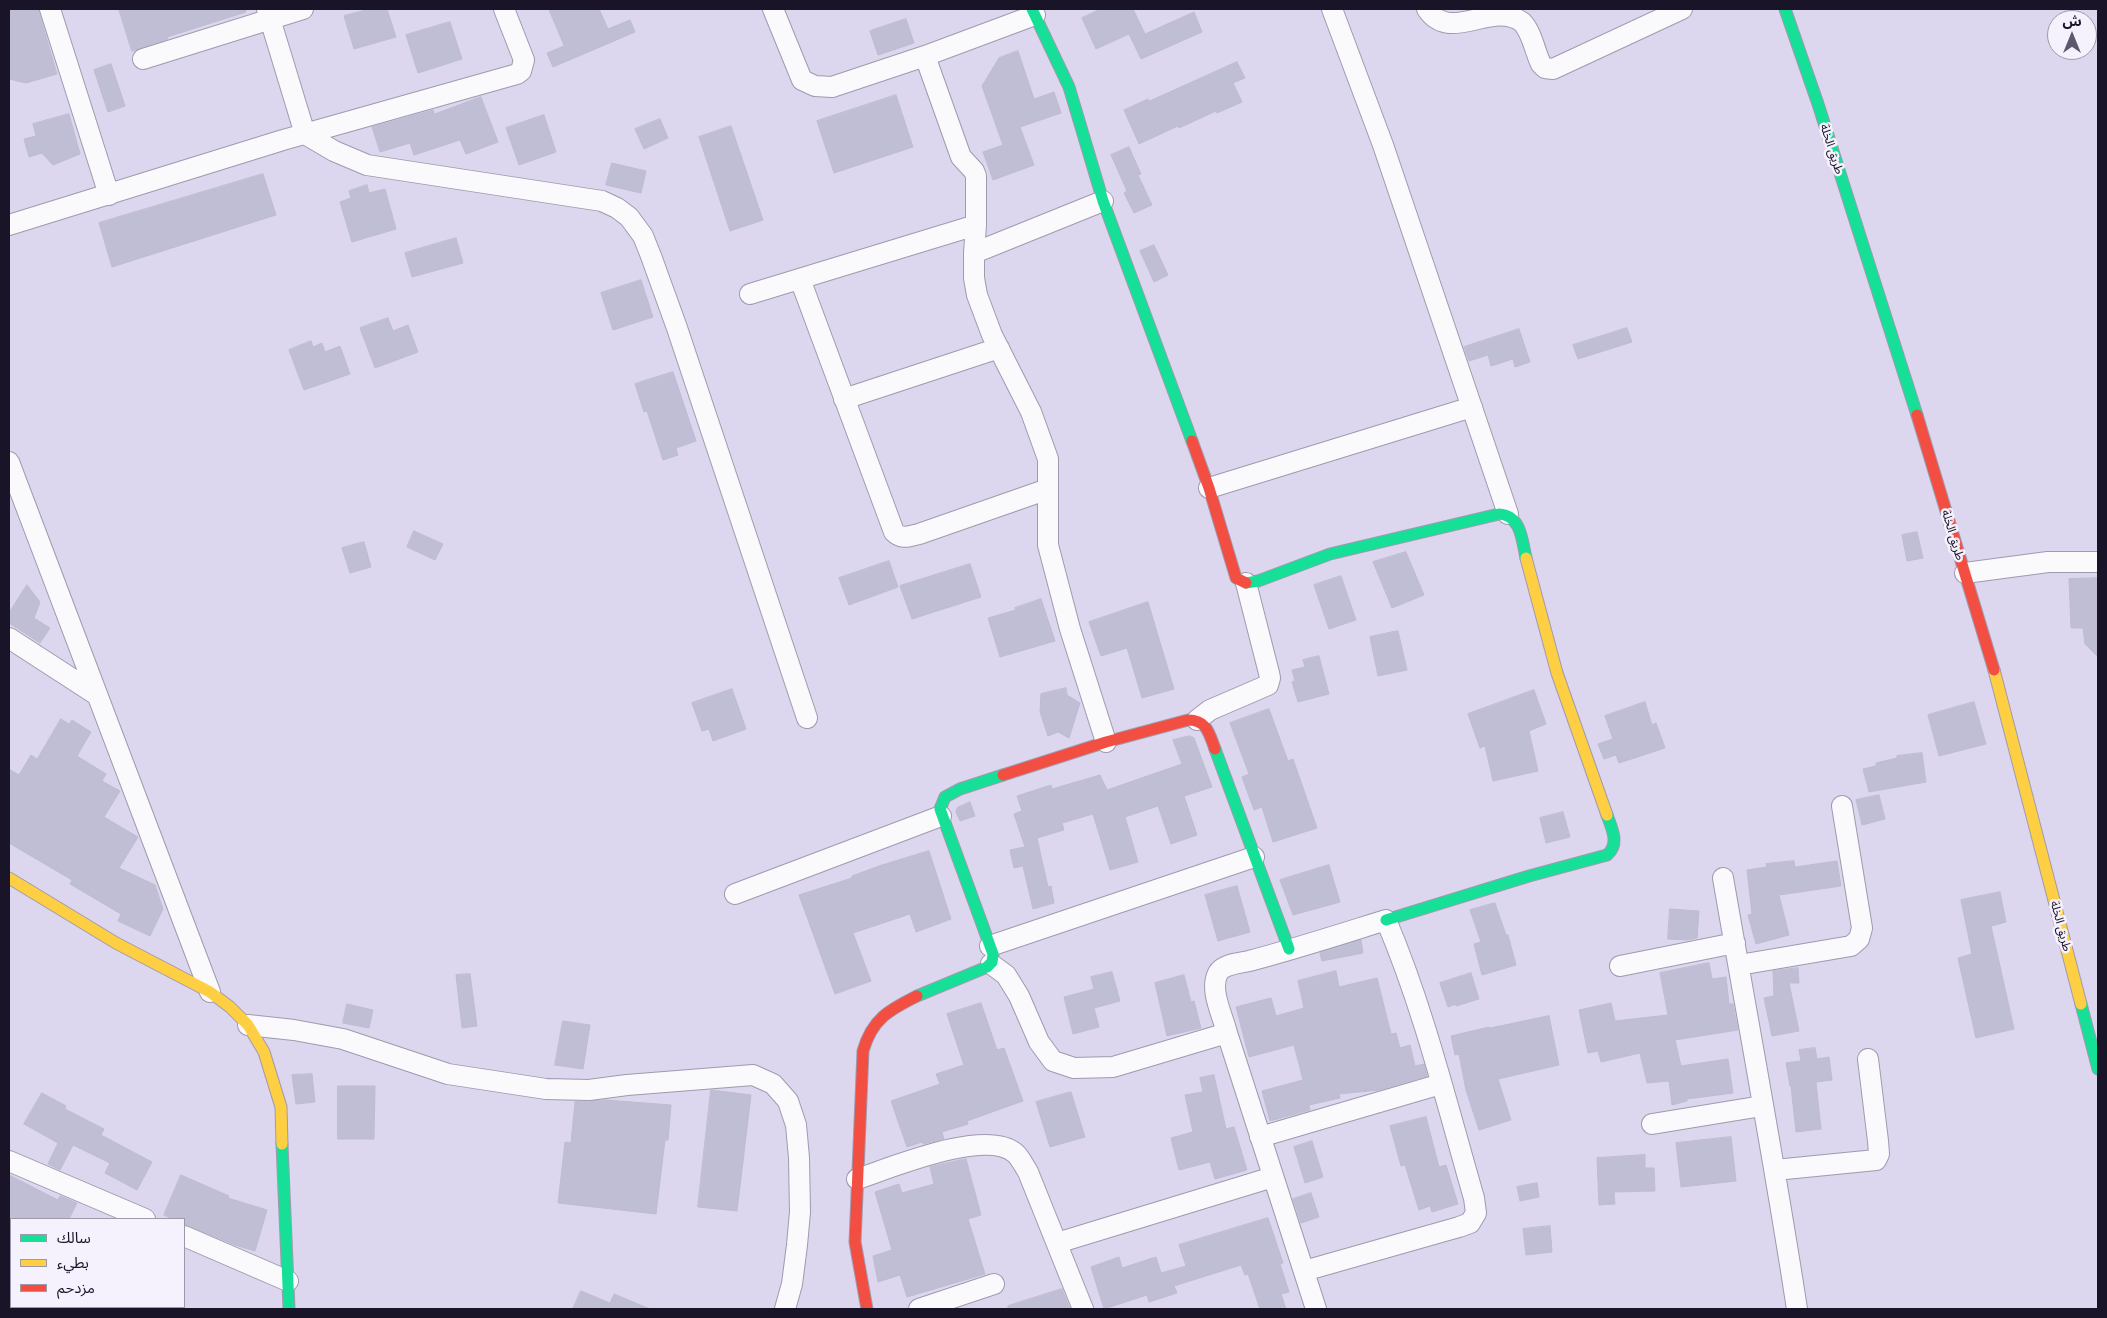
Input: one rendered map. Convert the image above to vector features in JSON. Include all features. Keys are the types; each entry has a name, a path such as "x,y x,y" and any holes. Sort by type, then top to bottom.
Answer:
{"street":[{"path":"50,9 109,194"},
{"path":"144,59 268,14 304,9"},
{"path":"9,225 305,134 517,74 524,66 524,60 504,9"},
{"path":"773,9 802,80 816,86 832,87 926,56 1033,12 1069,87 1103,201 1210,488 1236,578 1246,584 1270,678 1268,685 1210,710 1198,720 1188,720 1106,742 960,789 945,797 942,802 941,816 990,955 1006,975 1019,996 1039,1042 1053,1061 1074,1068 1113,1067 1227,1033"},
{"path":"1332,9 1383,145 1508,514"},
{"path":"1426,9 1435,18 1449,22 1496,12 1513,15 1524,23 1541,64 1545,68 1553,69 1682,9"},
{"name":"طريق الخلة","path":"1785,9 1818,104 1894,341 1990,655 2098,1069"},
{"path":"268,14 305,134 334,151 367,165 602,201 617,208 629,217 643,236 677,328 807,718"},
{"path":"926,56 961,157 974,171 976,176 974,278 977,295 999,348 1031,412 1048,460 1048,545 1070,629 1106,742"},
{"path":"974,253 1103,201"},
{"path":"750,294 976,226"},
{"path":"800,279 894,532 898,536 907,537 918,534 1048,489"},
{"path":"844,398 999,348"},
{"path":"1210,488 1472,407"},
{"path":"9,462 210,992"},
{"path":"1246,584 1330,554 1402,536 1508,514 1514,517 1557,673 1614,836 1615,844 1612,851 1607,855 1529,876 1224,967 1218,972 1215,988 1227,1033 1316,1309"},
{"path":"1965,573 2048,562 2098,562"},
{"path":"9,638 96,695"},
{"path":"1198,720 1207,728 1289,949"},
{"path":"1739,965 1851,946 1859,939 1862,928 1842,806"},
{"path":"735,894 941,816"},
{"path":"867,1309 855,1242 863,1051 868,1036 876,1022 892,1008 990,955 1254,857"},
{"path":"9,878 116,943 210,992 230,1007 248,1025 264,1052 281,1107 289,1309"},
{"path":"1724,878 1762,1106 1776,1170 1797,1309"},
{"path":"1304,1271 1459,1227 1474,1220 1476,1207 1474,1198 1441,1084 1399,952 1386,920"},
{"path":"1620,966 1735,943"},
{"path":"248,1025 294,1030 343,1039 448,1074 546,1089 589,1090 627,1085 753,1075 773,1084 788,1102 796,1125 799,1158 800,1212 797,1245 792,1284 785,1309"},
{"path":"1776,1170 1876,1160 1879,1154 1878,1141 1868,1059"},
{"path":"1260,1137 1441,1084"},
{"path":"1652,1124 1762,1106"},
{"path":"857,1179 964,1145 979,1144 1002,1147 1015,1153 1028,1172 1083,1309"},
{"path":"9,1161 143,1218"},
{"path":"1056,1243 1273,1178"},
{"path":"185,1236 288,1281"},
{"path":"919,1309 994,1284"}],"building":[{"path":"9,9 38,9 57,74 26,83 9,79"},
{"path":"119,9 245,9 246,12 167,37 168,39 132,51"},
{"path":"370,9 387,9 396,37 354,49 344,16"},
{"path":"549,9 599,9 608,29 630,20 635,32 553,67 547,53 564,46"},
{"path":"1101,9 1133,9 1145,34 1194,12 1202,32 1141,59 1129,34 1096,49 1082,18"},
{"path":"906,19 914,43 878,55 870,31"},
{"path":"450,22 462,59 418,73 406,35"},
{"path":"1018,51 1034,99 1054,92 1061,113 1020,127 1034,165 993,180 983,152 1003,145 982,86 999,58"},
{"path":"1237,62 1245,78 1233,83 1242,102 1217,113 1216,111 1179,128 1178,126 1139,144 1124,110"},
{"path":"111,64 125,106 108,112 94,70"},
{"path":"896,95 913,147 834,173 817,121"},
{"path":"481,97 498,142 466,154 460,140 414,155 410,143 380,152 372,127 433,110 434,114"},
{"path":"69,114 80,154 53,165 42,153 29,157 24,139 36,136 33,124"},
{"path":"544,115 556,152 519,165 506,128"},
{"path":"660,119 668,138 644,149 635,129"},
{"path":"731,126 763,220 730,231 699,137"},
{"path":"1129,147 1141,174 1138,175 1152,205 1134,213 1124,193 1127,191 1111,155"},
{"path":"612,163 646,171 641,193 606,185"},
{"path":"263,174 276,215 112,267 99,223"},
{"path":"367,185 369,193 385,189 396,229 352,242 340,202 351,198 349,191"},
{"path":"456,238 463,263 412,277 405,253"},
{"path":"1154,245 1168,275 1154,282 1140,251"},
{"path":"641,280 653,317 613,330 601,293"},
{"path":"388,318 393,331 408,325 418,352 375,368 360,328"},
{"path":"1627,328 1632,342 1578,359 1573,345"},
{"path":"1519,329 1530,362 1515,367 1513,359 1491,366 1488,355 1469,361 1464,347"},
{"path":"311,341 313,347 322,343 325,352 340,346 350,374 304,390 289,350"},
{"path":"673,372 696,441 676,448 678,455 663,460 647,411 644,412 635,384"},
{"path":"414,531 443,544 435,560 407,547"},
{"path":"1917,532 1923,558 1907,561 1902,535"},
{"path":"364,542 371,567 350,573 342,548"},
{"path":"1406,552 1424,595 1392,608 1373,562"},
{"path":"889,561 898,587 849,605 839,578"},
{"path":"970,564 981,597 912,619 900,586"},
{"path":"1341,576 1356,620 1329,629 1314,585"},
{"path":"2098,578 2098,657 2085,644 2083,628 2071,628 2069,579"},
{"path":"27,585 40,602 34,618 50,628 40,643 9,623 9,613"},
{"path":"1041,599 1055,641 1000,657 988,618 1016,610 1015,608"},
{"path":"1148,602 1174,689 1142,698 1127,648 1101,656 1089,622"},
{"path":"1398,631 1407,670 1378,676 1370,637"},
{"path":"1319,656 1329,694 1298,702 1292,682 1295,681 1292,670 1305,667 1303,660"},
{"path":"1066,688 1067,695 1080,703 1069,738 1058,732 1048,736 1040,712 1041,694"},
{"path":"732,689 746,729 713,741 709,729 702,731 692,703"},
{"path":"1534,690 1546,724 1529,731 1538,771 1493,781 1485,746 1480,748 1468,714"},
{"path":"1645,702 1652,725 1656,723 1665,748 1619,763 1616,755 1604,759 1598,744 1613,739 1605,716"},
{"path":"1974,702 1986,744 1939,756 1928,715"},
{"path":"1269,709 1288,761 1293,759 1317,828 1273,842 1262,807 1254,810 1242,777 1249,774 1230,723"},
{"path":"61,719 69,724 72,720 91,732 77,756 106,774 102,781 120,791 104,817 138,837 119,868 155,885 163,909 150,936 118,921 121,914 70,884 72,880 9,843 9,769 19,775 31,755 37,759"},
{"path":"1190,736 1194,738 1212,787 1184,796 1197,835 1171,844 1158,806 1125,817 1138,862 1110,870 1093,814 1062,823 1064,830 1037,838 1048,887 1051,886 1054,903 1033,909 1023,866 1014,868 1010,850 1025,847 1014,814 1022,811 1017,796 1051,785 1052,789 1100,775 1107,790 1182,764 1173,740"},
{"path":"1922,753 1926,782 1869,792 1863,769 1876,766 1876,763 1897,758 1897,756"},
{"path":"1879,795 1885,819 1862,825 1856,800"},
{"path":"970,802 975,816 960,821 956,812 957,808"},
{"path":"1563,812 1570,837 1546,843 1540,818"},
{"path":"929,851 951,919 916,932 910,914 853,933 871,981 835,994 799,895 852,878 852,876 879,866"},
{"path":"1794,861 1795,867 1837,861 1841,886 1779,895 1789,935 1756,944 1748,915 1752,914 1747,870 1767,867 1766,864"},
{"path":"1329,865 1340,902 1293,915 1280,880"},
{"path":"1237,886 1250,932 1218,941 1205,895"},
{"path":"2000,892 2006,922 1991,926 2014,1029 1976,1038 1958,958 1972,954 1961,900"},
{"path":"1495,903 1506,935 1508,935 1516,965 1482,975 1474,944 1481,942 1470,910"},
{"path":"1670,909 1699,911 1697,938 1687,940 1668,939"},
{"path":"1361,940 1363,953 1322,961 1320,953"},
{"path":"1709,963 1712,979 1726,977 1729,1004 1733,1004 1738,1030 1675,1040 1681,1066 1728,1059 1733,1093 1687,1099 1687,1101 1672,1105 1669,1081 1647,1083 1640,1053 1601,1062 1598,1051 1588,1053 1579,1010 1611,1003 1615,1021 1668,1015 1660,973"},
{"path":"1798,968 1799,983 1789,983 1799,1031 1772,1036 1764,998 1774,996 1773,971"},
{"path":"1336,971 1339,987 1377,978 1391,1034 1396,1033 1400,1048 1410,1045 1415,1066 1424,1064 1427,1076 1379,1090 1339,1094 1340,1098 1309,1105 1310,1110 1270,1121 1262,1091 1303,1080 1294,1045 1249,1057 1236,1007 1271,998 1276,1016 1304,1008 1298,981"},
{"path":"1112,972 1120,1001 1094,1008 1099,1027 1073,1034 1064,997 1094,989 1091,977"},
{"path":"1471,973 1479,999 1448,1007 1440,983"},
{"path":"470,974 477,1026 462,1028 456,975"},
{"path":"1184,975 1191,1002 1194,1001 1201,1028 1167,1036 1155,983"},
{"path":"981,1003 997,1050 1004,1048 1023,1101 967,1121 968,1124 942,1132 944,1139 923,1144 922,1142 907,1147 891,1101 940,1084 936,1074 964,1065 947,1014"},
{"path":"347,1004 373,1010 369,1028 343,1023"},
{"path":"1549,1016 1559,1065 1498,1079 1511,1120 1479,1130 1466,1090 1459,1054 1455,1055 1451,1036"},
{"path":"563,1021 590,1025 583,1069 555,1065"},
{"path":"1815,1048 1817,1059 1829,1057 1832,1080 1816,1082 1821,1129 1796,1132 1791,1086 1786,1063 1801,1061 1799,1050"},
{"path":"312,1074 315,1102 296,1104 292,1075"},
{"path":"1214,1075 1226,1129 1234,1127 1247,1170 1215,1179 1210,1162 1179,1170 1171,1138 1193,1132 1185,1095 1203,1092 1200,1078"},
{"path":"338,1086 375,1086 374,1139 338,1139"},
{"path":"711,1090 751,1095 737,1211 698,1207"},
{"path":"1071,1092 1085,1137 1050,1147 1036,1102"},
{"path":"42,1093 66,1106 65,1109 104,1129 101,1135 152,1162 137,1190 105,1173 110,1163 73,1145 60,1170 48,1164 58,1143 24,1124"},
{"path":"606,1100 671,1105 668,1140 665,1140 656,1214 558,1203 565,1142 571,1143 575,1102"},
{"path":"1426,1117 1439,1167 1446,1165 1458,1204 1432,1212 1430,1206 1419,1210 1405,1165 1401,1166 1390,1126"},
{"path":"1731,1137 1736,1181 1681,1187 1676,1143"},
{"path":"1312,1141 1323,1177 1305,1183 1294,1147"},
{"path":"1645,1155 1645,1168 1654,1168 1655,1191 1614,1192 1615,1204 1599,1205 1597,1158"},
{"path":"966,1159 981,1215 968,1219 985,1274 907,1297 900,1275 878,1282 873,1256 892,1250 875,1192 899,1184 902,1193 934,1184 930,1167"},
{"path":"9,1175 58,1200 60,1196 77,1203 70,1218 9,1219"},
{"path":"181,1175 229,1196 228,1198 267,1210 255,1251 185,1224 185,1218 171,1218 164,1215"},
{"path":"1537,1183 1539,1197 1520,1201 1517,1187"},
{"path":"1311,1193 1319,1217 1301,1223 1293,1199"},
{"path":"1268,1218 1283,1263 1280,1264 1289,1292 1281,1294 1286,1309 1260,1309 1248,1274 1245,1275 1241,1265 1174,1286 1177,1293 1149,1302 1147,1295 1104,1309 1091,1267 1119,1257 1122,1268 1156,1257 1161,1273 1186,1266 1179,1245"},
{"path":"1550,1226 1552,1252 1526,1255 1523,1229"},
{"path":"1062,1289 1070,1309 1008,1309 1008,1306"},
{"path":"581,1291 610,1303 614,1294 650,1309 573,1309"}],"traffic: fast":[{"path":"1032,9 1069,87 1103,201 1192,441"},
{"path":"1785,9 1818,104 1917,415"},
{"path":"1246,583 1258,581 1330,554 1499,514 1506,515 1516,524 1522,536 1526,558"},
{"path":"1215,749 1289,949"},
{"path":"917,996 987,967 992,962 993,954 940,809 945,797 960,789 1003,775"},
{"path":"1386,920 1529,876 1607,855 1611,851 1614,841 1613,831 1607,815"},
{"path":"2081,1004 2098,1069"},
{"path":"282,1144 289,1309"}],"traffic: slow":[{"path":"1526,558 1557,673 1607,815"},
{"path":"1994,670 2081,1004"},
{"path":"9,878 116,943 210,992 230,1007 248,1025 264,1052 281,1107 282,1144"}],"traffic: jam":[{"path":"1917,415 1994,670"},
{"path":"1192,441 1209,488 1236,578 1246,583"},
{"path":"1003,775 1106,742 1188,720 1199,722 1206,728 1215,749"},
{"path":"867,1309 855,1242 863,1051 871,1031 877,1023 890,1011 917,996"}]}
